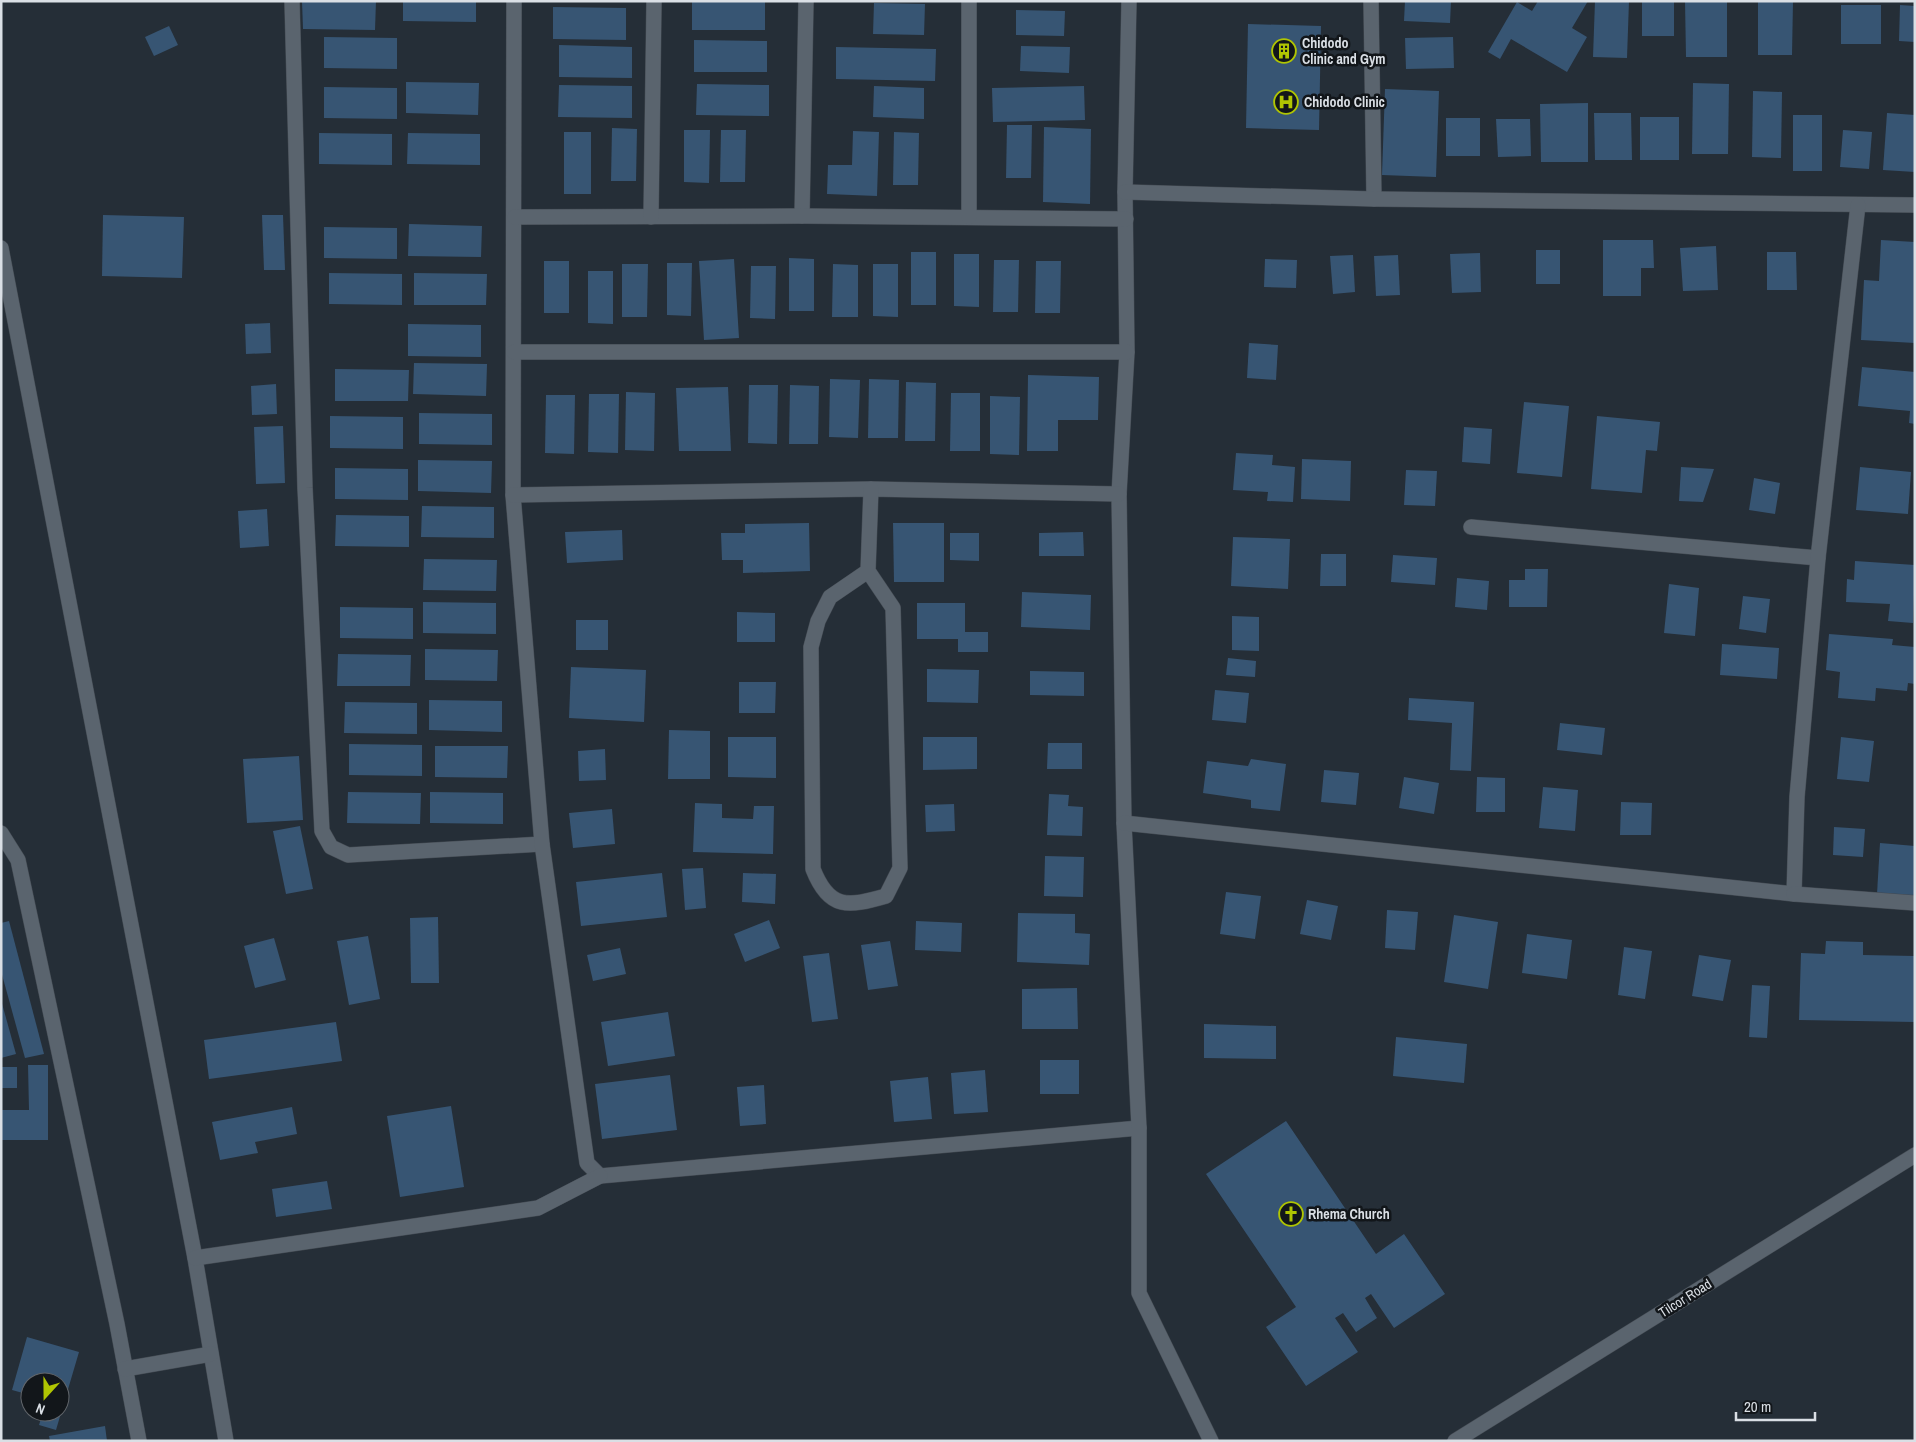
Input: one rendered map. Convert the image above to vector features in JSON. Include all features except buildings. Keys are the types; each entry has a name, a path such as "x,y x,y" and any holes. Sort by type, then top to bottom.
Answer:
{"street":[{"path":"292,1 305,488 322,830 331,847 348,855 542,844"},
{"path":"514,1 513,495 542,844 587,1162 600,1176"},
{"path":"652,217 654,1"},
{"path":"802,216 806,1"},
{"path":"969,1 969,217"},
{"path":"1129,1 1125,192 1127,352 1119,494 1124,822 1139,1128 1139,1294 1211,1441"},
{"path":"1371,1 1374,200"},
{"path":"1125,192 1374,200 1915,205"},
{"path":"1794,894 1797,797 1818,558 1858,205"},
{"path":"515,217 802,216 1126,219"},
{"path":"1,248 195,1258 226,1441"},
{"path":"514,352 1127,352"},
{"path":"513,495 871,489 1119,494"},
{"path":"868,571 830,597 818,621 811,647 814,869 820,886 835,900 860,904 886,896 900,868 892,608 868,571 871,489"},
{"path":"1471,527 1818,558"},
{"path":"1124,822 1794,894 1915,903"},
{"path":"1,833 18,860 139,1441"},
{"path":"195,1258 538,1208 600,1176 1139,1128"},
{"name":"Tilcor Road","path":"1455,1441 1915,1155"},
{"path":"125,1368 211,1354"}],"place":[{"name":"Chidodo Clinic and Gym","path":"1284,51"},
{"name":"Chidodo Clinic","path":"1286,102"},
{"name":"Rhema Church","path":"1291,1214"}]}
